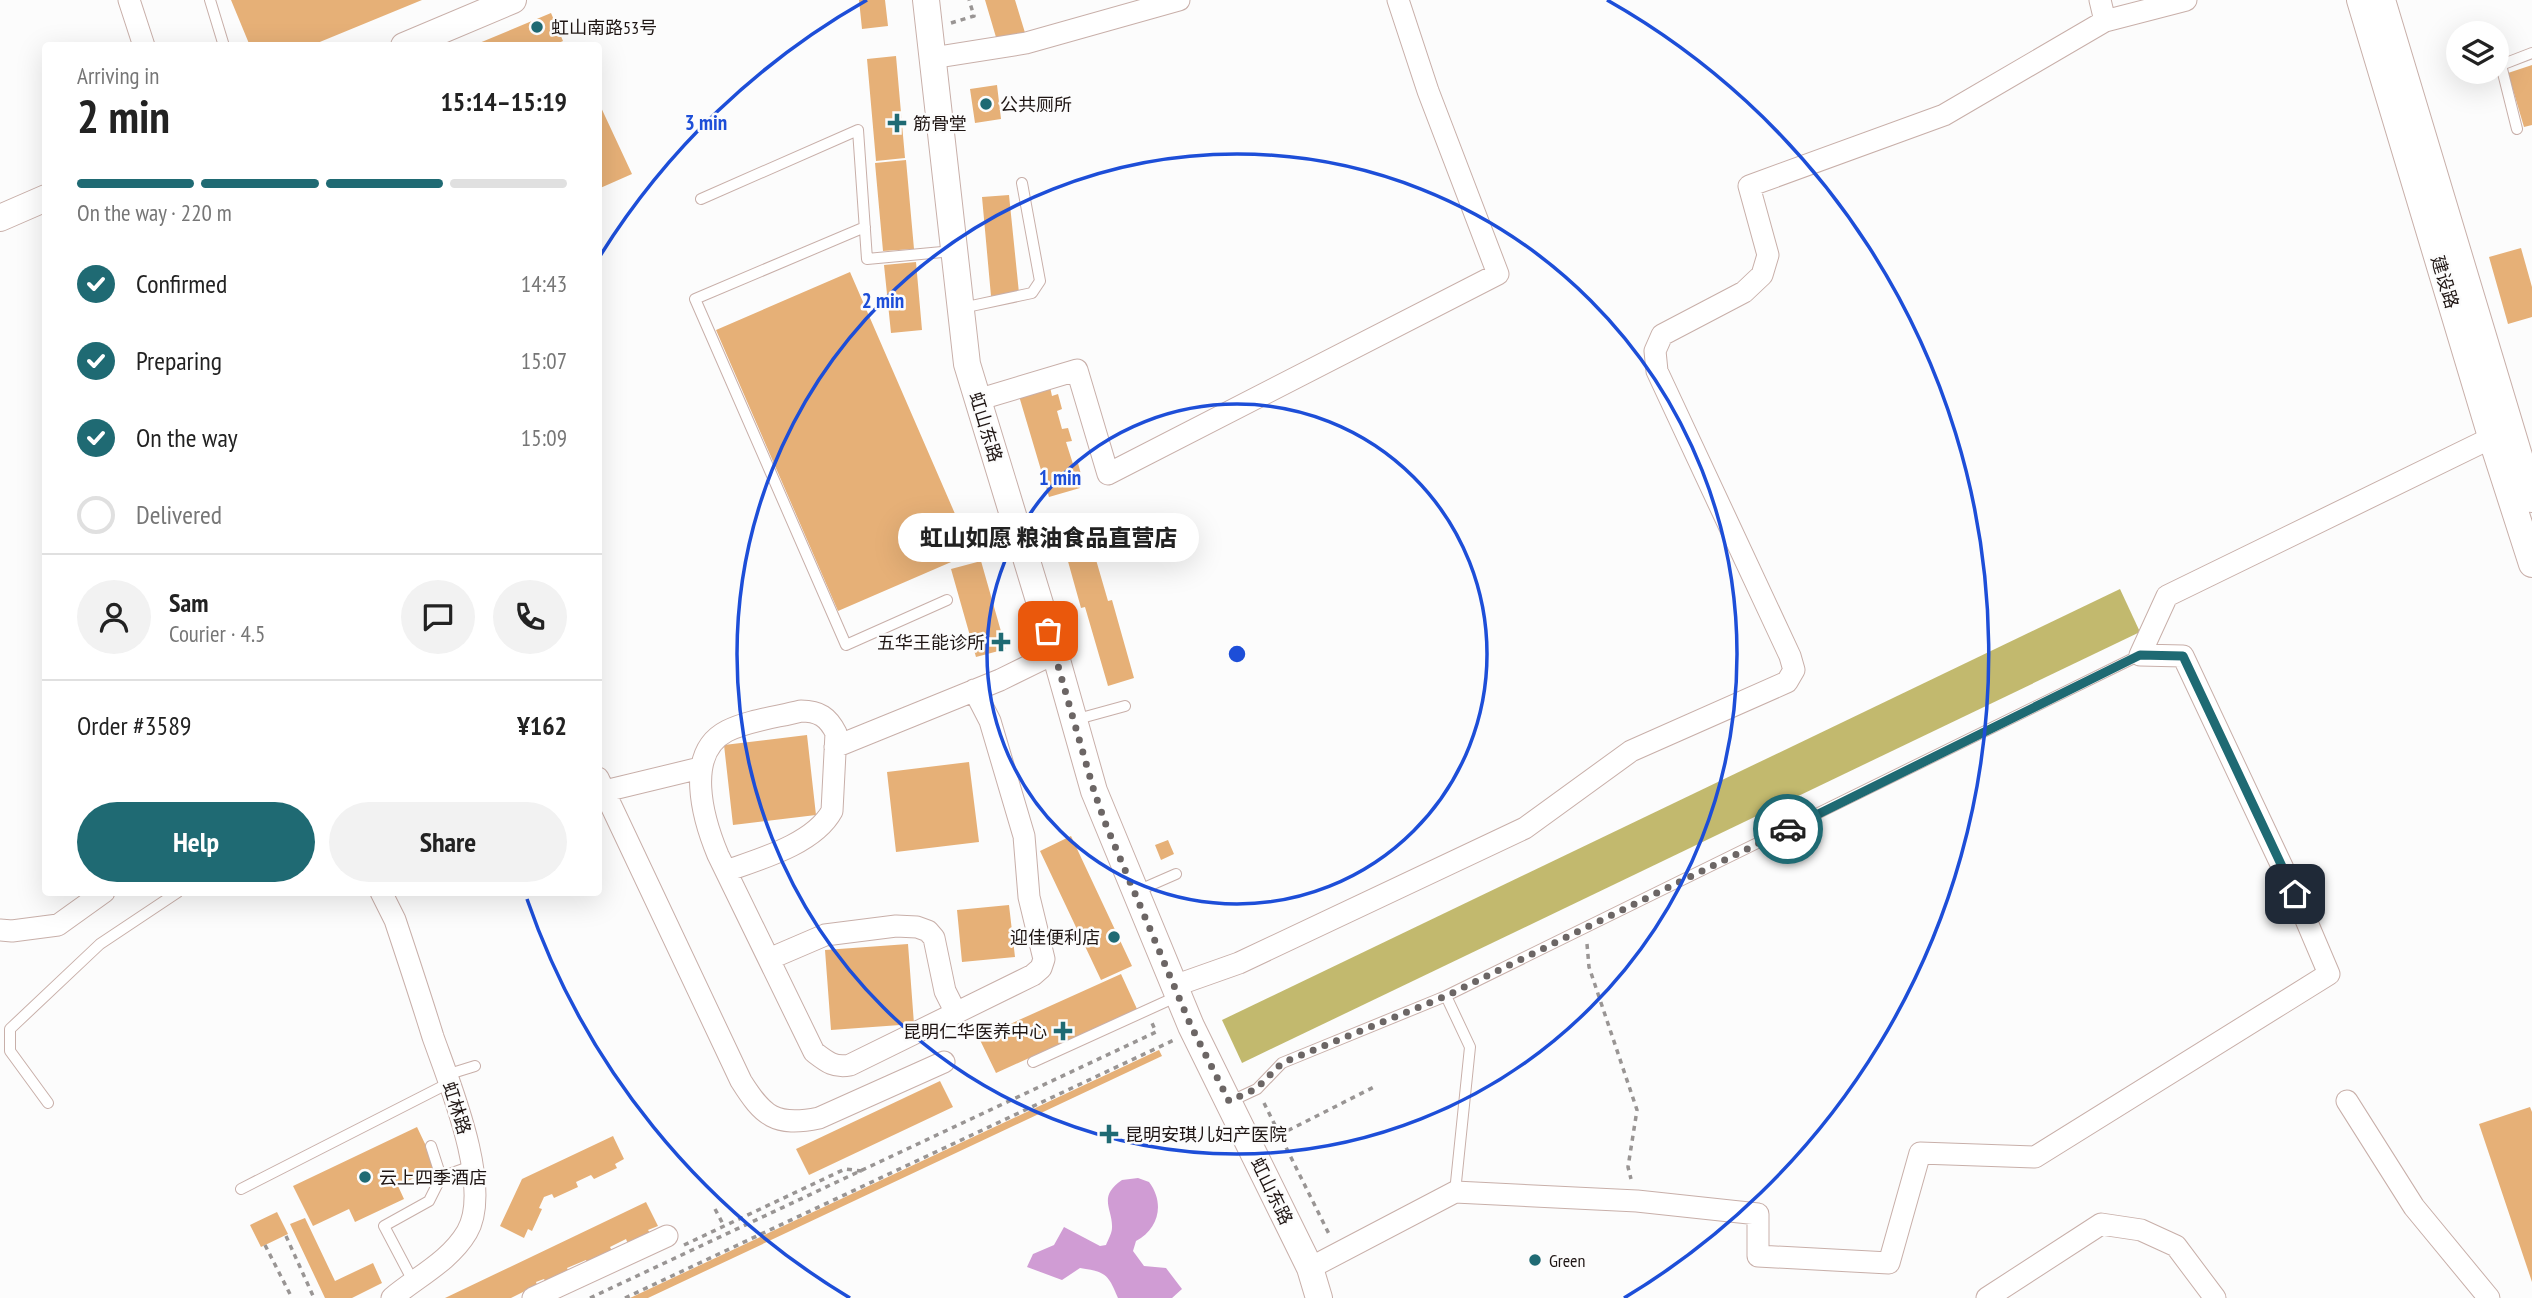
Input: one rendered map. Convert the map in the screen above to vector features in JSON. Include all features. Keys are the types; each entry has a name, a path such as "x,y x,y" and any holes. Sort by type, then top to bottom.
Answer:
{"street":[{"path":"129,0 143,42"},
{"name":"虹山东路","path":"926,0 967,364 1094,791 1176,991 1310,1268 1320,1298"},
{"path":"932,58 1027,43 1179,0"},
{"path":"977,400 1077,370 1108,474 1498,274 1428,91 1398,0"},
{"path":"1176,991 1525,828 1631,751 1787,682 1794,670 1790,656 1657,371 1655,351 1662,335 1744,292 1762,275 1768,255 1749,186 1944,115 2103,10 2186,0"},
{"name":"建设路","path":"2360,0 2491,438 2532,564"},
{"name":"建设路","path":"2382,0 2532,499"},
{"path":"413,42 488,7"},
{"path":"0,218 42,200"},
{"path":"1310,1268 1455,1192 1637,1201 1758,1214 1758,1256 1889,1263 1920,1153 2035,1157 2329,974 2295,894 2183,656 2140,655 2167,596 2491,438"},
{"path":"835,747 974,690 1055,653"},
{"path":"726,871 772,855 806,837 827,821 832,811 836,733 823,715 813,711 801,711 727,731 709,745 700,768 705,814 711,836 726,871 814,1052 831,1065 850,1065 1033,975 1041,968 1044,960 1029,897 1024,836 990,722 974,690"},
{"path":"700,768 602,785 741,1081 756,1105 773,1117 796,1123 818,1118 944,1062"},
{"path":"0,930 58,925 98,896"},
{"name":"虹林路","path":"383,896 395,920 468,1142 475,1200 473,1219 455,1249 392,1298"},
{"path":"769,959 825,934 896,926 917,927 928,931 934,938 945,991 956,1013"},
{"path":"2347,1101 2414,1207 2489,1298"},
{"path":"1987,1298 2101,1224 2141,1230 2176,1246 2215,1298"},
{"path":"533,1298 674,1241"}],"lane":[{"path":"210,0 223,42"},
{"path":"2516,129 2501,65 2532,53"},
{"path":"701,199 858,130 867,259 953,251"},
{"path":"960,308 1032,293 1040,281 1022,183"},
{"path":"865,227 695,299 846,645 947,600"},
{"path":"1229,1101 1256,1089 1282,1063 1446,996 2140,655"},
{"path":"1074,720 1125,706"},
{"path":"1134,892 1176,874"},
{"path":"48,1103 10,1051 10,1029 100,944 172,896"},
{"path":"1033,1062 1176,991"},
{"path":"1446,996 1470,1047 1455,1192"},
{"path":"241,1189 475,1066"},
{"path":"431,1146 441,1177"},
{"path":"413,1281 384,1226 429,1201 441,1177 472,1166"}],"path":[{"path":"953,22 974,16 970,0"},
{"path":"1586,928 1589,967 1637,1110 1628,1167 1637,1201"},
{"path":"590,1298 1156,1032 1150,1019"},
{"path":"625,1298 1194,1031"},
{"path":"1279,1135 1376,1086"},
{"path":"1256,1089 1339,1254"},
{"path":"674,1241 724,1226 845,1169 864,1171"},
{"path":"715,1209 724,1226"},
{"path":"286,1236 314,1298"},
{"path":"265,1245 292,1298"}],"shaded area":[{"path":"2120,589 2140,632 1242,1063 1222,1020"},
{"path":"1138,1178 1149,1182 1157,1198 1158,1207 1154,1223 1144,1236 1136,1241 1133,1251 1144,1266 1166,1268 1182,1289 1172,1298 1118,1298 1105,1275 1096,1271 1080,1268 1062,1280 1027,1267 1033,1254 1054,1245 1064,1227 1100,1246 1106,1245 1112,1228 1108,1203 1110,1192 1122,1180"}],"building":[{"path":"231,0 422,0 320,42 248,42"},
{"path":"859,0 885,0 888,26 862,29"},
{"path":"985,0 1015,0 1026,36 998,44"},
{"name":"虹山南路53号","path":"551,13 563,41 561,42 482,42"},
{"path":"896,56 905,158 876,161 867,59"},
{"path":"2532,65 2532,125 2524,127 2509,73"},
{"name":"公共厕所","path":"997,85 1001,119 975,123 970,89"},
{"path":"602,110 632,174 602,187"},
{"path":"906,160 914,249 883,251 875,163"},
{"path":"1009,195 1019,293 991,296 982,197"},
{"path":"2521,248 2532,287 2532,317 2508,324 2489,257"},
{"path":"916,262 922,330 891,333 884,265"},
{"path":"850,272 972,553 838,611 716,330"},
{"path":"1050,387 1052,396 1058,394 1062,409 1057,411 1062,429 1068,428 1072,441 1066,442 1073,464 1078,463 1082,478 1077,479 1080,488 1049,497 1019,396"},
{"path":"1083,515 1108,601 1112,600 1134,678 1108,686 1085,607 1081,608 1057,522"},
{"path":"981,561 1006,649 976,657 951,569"},
{"path":"807,735 816,815 733,825 724,745"},
{"path":"969,762 979,842 896,852 887,772"},
{"path":"1071,836 1132,966 1101,980 1040,851"},
{"path":"1168,840 1174,854 1161,860 1155,845"},
{"path":"1009,905 1015,957 962,962 957,910"},
{"path":"908,944 914,1024 831,1030 825,950"},
{"name":"昆明仁华医养中心","path":"1121,974 1137,1009 996,1073 979,1038"},
{"path":"1159,1050 1162,1056 648,1298 630,1298"},
{"path":"940,1081 953,1107 809,1175 796,1149"},
{"path":"2530,1107 2532,1112 2532,1282 2479,1124"},
{"name":"云上四季酒店","path":"417,1127 436,1167 398,1186 404,1199 355,1222 349,1209 313,1226 293,1186"},
{"path":"613,1136 624,1159 615,1164 617,1168 594,1179 591,1175 576,1182 578,1187 554,1198 552,1194 544,1197 539,1208 542,1209 532,1231 528,1229 524,1238 500,1226 522,1179"},
{"path":"646,1202 658,1226 628,1244 626,1239 610,1247 612,1251 587,1263 586,1260 567,1268 569,1272 546,1282 544,1279 536,1282 537,1285 511,1298 445,1298"},
{"path":"277,1212 288,1234 261,1247 250,1225"},
{"path":"305,1218 335,1281 373,1263 382,1283 352,1298 325,1298 290,1224"}],"way so far":[{"path":"1048,631 1106,825 1191,1026 1229,1101 1256,1089 1282,1063 1446,996 1788,829"}],"place":[{"name":"虹山南路53号","path":"537,27"},
{"name":"公共厕所","path":"986,104"},
{"name":"筋骨堂","path":"897,123"},
{"name":"虹山如愿 粮油食品直营店","path":"1048,631"},
{"name":"五华王能诊所","path":"1001,642"},
{"name":"迎佳便利店","path":"1114,937"},
{"name":"昆明仁华医养中心","path":"1063,1031"},
{"name":"昆明安琪儿妇产医院","path":"1109,1134"},
{"name":"云上四季酒店","path":"365,1177"},
{"name":"Green","path":"1535,1260"}],"route":[{"path":"1788,829 2140,655 2183,656 2295,894"}]}
